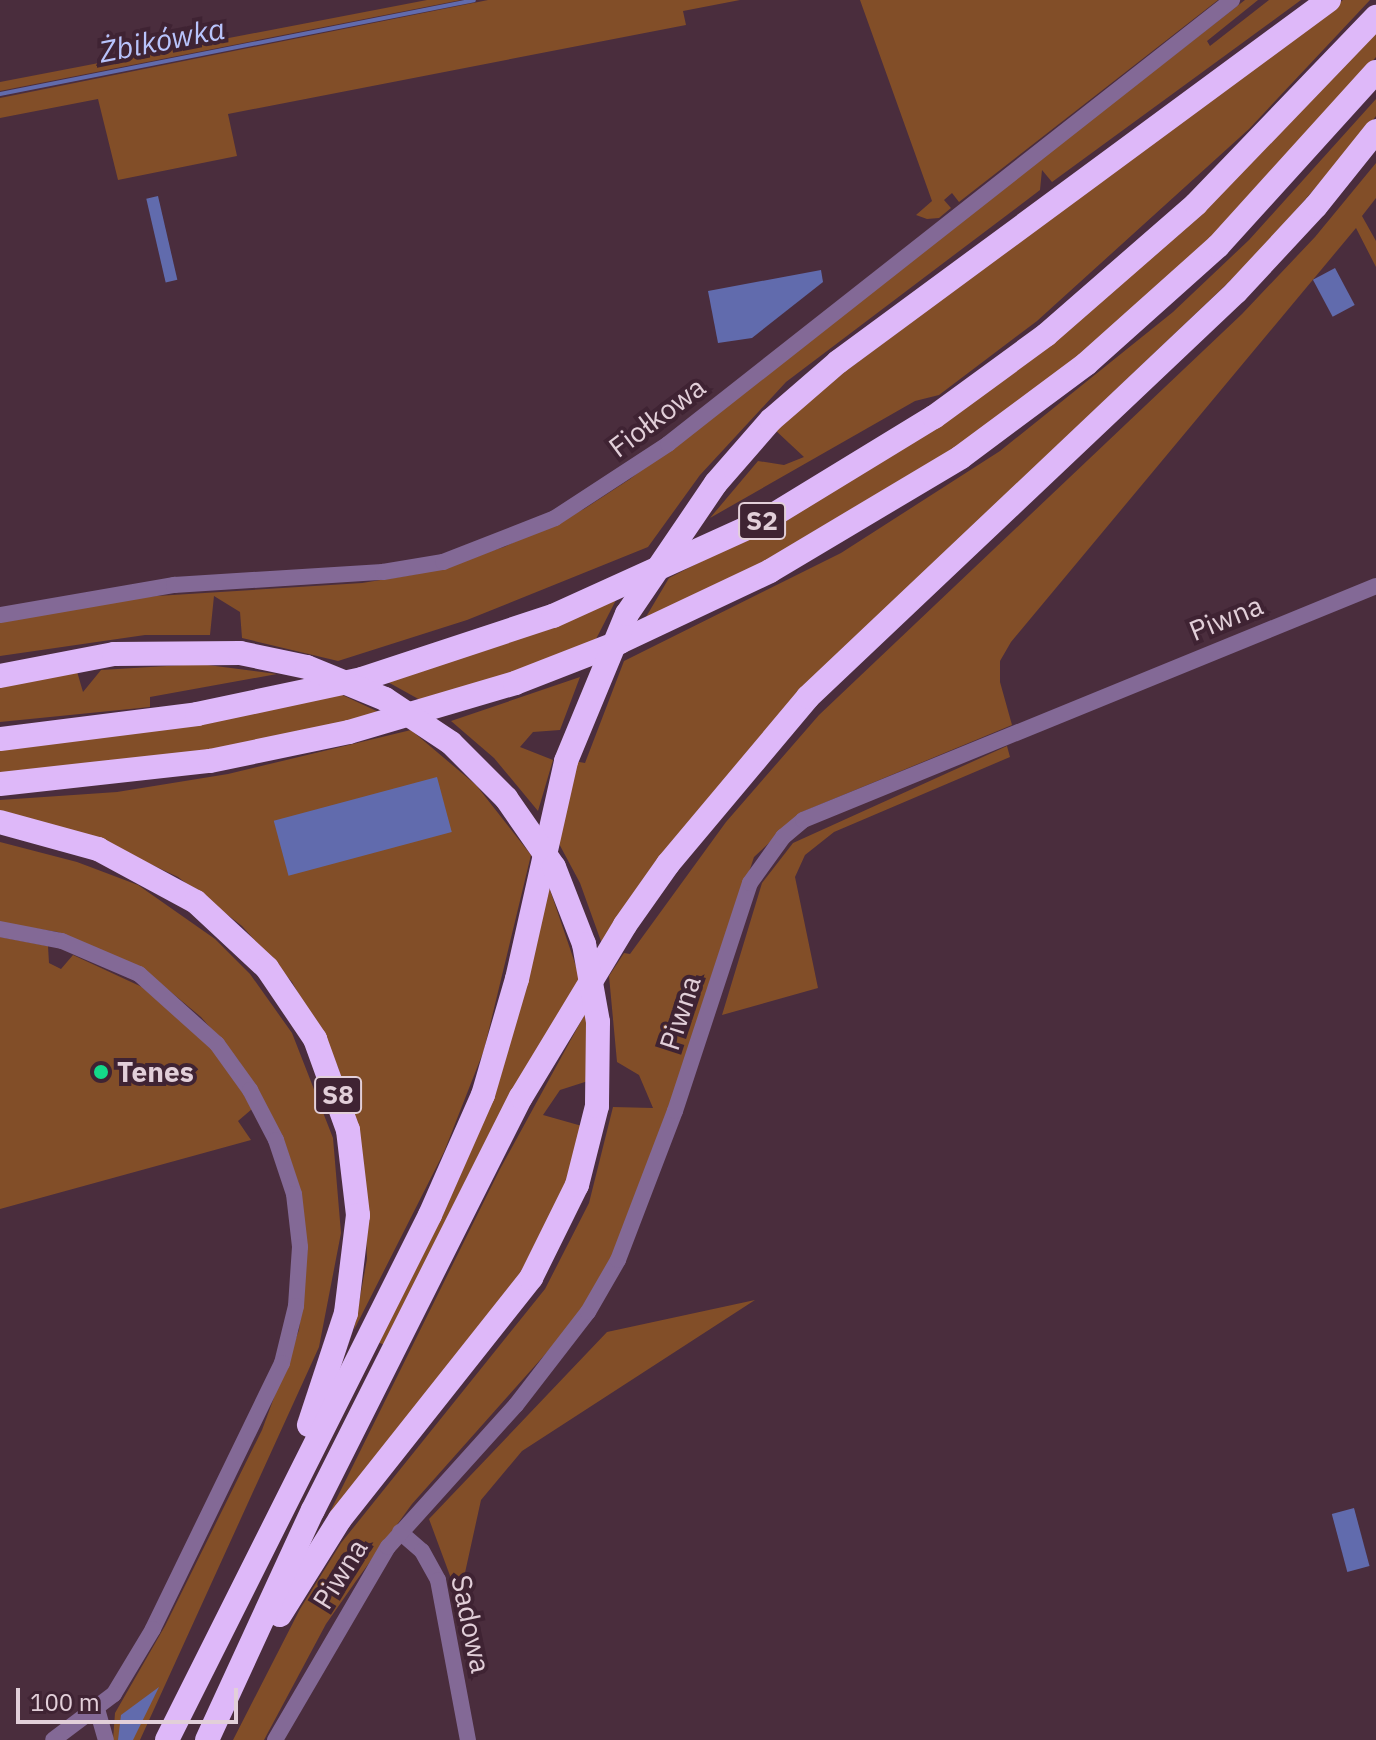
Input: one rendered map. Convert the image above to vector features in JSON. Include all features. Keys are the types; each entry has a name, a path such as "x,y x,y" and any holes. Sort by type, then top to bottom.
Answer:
{"highway":[{"path":"268,1536 430,1215 483,1095 517,979 566,761 627,614 716,483 771,420 838,362 1329,0"},
{"name":"S2","path":"0,739 197,714 391,670 553,616 765,520 934,417 1071,315 1207,193 1376,17"},
{"name":"S2","path":"0,784 210,761 349,732 515,683 633,637 770,571 961,457 1086,364 1218,246 1376,72"},
{"path":"210,1740 313,1510 521,1097 625,925 668,864 808,697 1236,292 1316,206 1376,131"},
{"path":"0,676 114,654 240,653 307,667 385,699 451,743 506,798 554,867 584,944 598,1022 597,1106 577,1185 531,1278 340,1519 210,1740"},
{"name":"S8","path":"0,822 110,854 169,883 221,921 283,988 329,1069 353,1157 357,1247 337,1345 268,1536 167,1740"}],"street":[{"name":"Fiołkowa","path":"0,615 174,585 383,572 443,562 555,518 668,444 1232,0"},
{"name":"Piwna","path":"275,1740 335,1630 400,1532 516,1405 588,1312 618,1260 675,1111 750,883 783,837 803,820 1376,586"},
{"path":"0,929 84,949 139,974 186,1011 250,1090 276,1140 294,1194 300,1247 296,1306 282,1363 153,1629 122,1684 97,1709 53,1740"},
{"name":"Sadowa","path":"400,1532 422,1551 438,1580 468,1740"},
{"path":"97,1709 106,1740"}],"shaded area":[{"path":"427,0 461,0 0,91 0,82"},
{"path":"488,0 740,0 683,11 686,25 228,114 237,156 118,180 98,99 0,118 0,98"},
{"path":"860,0 1218,0 959,202 952,193 944,200 951,208 939,218 927,219 916,215 932,201"},
{"path":"1245,0 1258,0 1207,41 1210,46 1269,0 1301,0 1052,182 1042,170 1040,190 786,382 700,475 648,547 467,620 338,661 242,638 240,612 214,596 210,635 145,635 0,656 0,621 125,598 362,583 417,574 504,547 584,509 630,479"},
{"path":"1343,0 1370,0 1249,129 1037,321 939,395 915,401 710,518 758,461 784,465 804,457 774,429 803,403"},
{"path":"1376,32 1376,57 1259,192 1088,351 988,428 809,541 643,622 669,578 784,519 906,447 1198,215"},
{"path":"1376,99 1376,116 1254,258 808,683 677,836 602,944 580,883 557,840 574,761 585,763 624,661 841,553 1000,451 1173,312 1249,240"},
{"path":"1376,163 1376,198 1362,216 1376,241 1376,267 1356,228 1011,642 1000,661 1000,682 1012,725 802,812 754,857 671,1107 614,1253 573,1323 412,1504 326,1624 264,1740 233,1740 300,1609 341,1543 545,1289 589,1203 613,1107 653,1108 639,1075 617,1062 609,976 624,953 630,954 726,822 819,715 1242,314 1315,237"},
{"path":"616,600 594,643 517,671 422,701 386,681"},
{"path":"200,664 277,674 150,697 150,707 0,722 0,685 76,668 83,692 101,670"},
{"path":"580,677 560,730 533,732 520,747 553,760 538,811 494,758 451,721"},
{"path":"338,693 383,714 197,752 0,775 0,748 186,727"},
{"path":"411,730 476,785 531,855 484,1050 444,1152 354,1330 367,1259 363,1156 338,1067 292,982 242,926 178,877 103,842 0,811 0,800 117,792 228,774"},
{"path":"1007,746 1010,757 834,832 805,855 795,877 818,988 722,1015 762,883 793,843"},
{"path":"0,842 77,862 138,885 215,939 250,974 292,1033 333,1138 341,1233 319,1347 140,1740 113,1740 115,1713 165,1626 262,1430 299,1330 304,1288 287,1149 239,1061 201,1017 154,978 58,932 0,923"},
{"path":"547,881 580,978 485,1143 385,1345 377,1342 500,1078 528,978"},
{"name":"Tenes","path":"0,937 48,946 49,963 61,969 73,955 142,987 206,1042 231,1073 252,1109 238,1121 251,1140 0,1209"},
{"path":"586,1012 588,1081 560,1090 543,1115 582,1126 567,1181 531,1260 326,1520 500,1169"},
{"path":"755,1300 522,1451 481,1500 459,1600 429,1519 607,1332"}],"water":[{"path":"158,196 177,280 166,282 146,199"},
{"path":"1335,268 1355,305 1333,317 1313,280"},
{"path":"821,270 823,282 752,338 718,343 708,291"},
{"path":"437,777 452,832 289,876 274,821"},
{"path":"1354,1508 1370,1566 1347,1572 1332,1514"},
{"path":"159,1687 133,1740 118,1740 121,1715"}],"waterway":[{"name":"Żbikówka","path":"0,94 474,0"}],"place":[{"name":"Tenes","path":"101,1072"}]}
